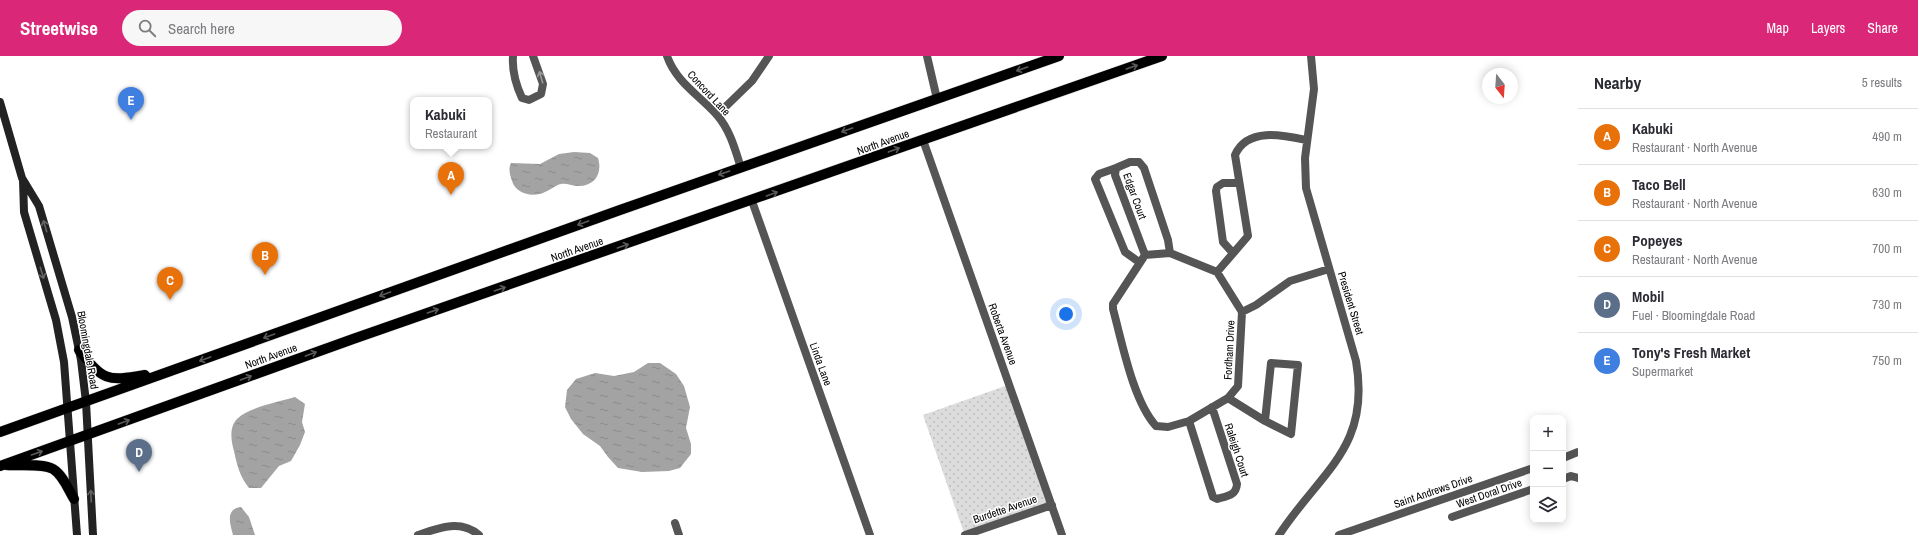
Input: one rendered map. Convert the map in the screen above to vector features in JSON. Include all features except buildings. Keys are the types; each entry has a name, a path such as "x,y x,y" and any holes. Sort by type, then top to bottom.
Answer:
{"main road":[{"name":"North Avenue","path":"0,432 1059,56"},
{"name":"North Avenue","path":"1,465 360,337 752,201 1162,56"},
{"path":"79,350 98,373 111,379 131,378 173,371"},
{"path":"1,465 44,466 52,468 61,476 74,498"}],"street":[{"path":"513,56 512,64 517,87 522,98 529,100 541,94 543,84 533,56"},
{"name":"Concord Lane","path":"667,56 679,79 717,115 732,138 741,168"},
{"path":"717,115 752,80 769,56"},
{"path":"927,56 937,99"},
{"name":"President Street","path":"1278,535 1343,452 1358,411 1360,388 1356,361 1306,188 1304,170 1306,140 1314,89 1311,56"},
{"name":"Bloomingdale Road","path":"0,102 22,178 24,212 56,320 62,348 71,440 77,535"},
{"path":"1116,168 1099,174 1095,180 1125,252 1142,258 1170,253 1217,272 1248,236 1235,154 1240,145 1247,140 1271,134 1306,140"},
{"name":"Roberta Avenue","path":"923,140 1062,535"},
{"name":"Edgar Court","path":"1142,258 1114,175 1116,168 1130,162 1139,162 1144,168 1168,240 1170,253"},
{"name":"Bloomingdale Road","path":"22,178 39,206 72,317 79,350 86,402 93,535"},
{"path":"1233,253 1223,242 1216,191 1217,187 1223,183 1239,183"},
{"name":"Linda Lane","path":"752,201 870,535"},
{"name":"Fordham Drive","path":"1142,258 1113,304 1113,309 1127,361 1148,417 1156,426 1168,427 1189,421 1228,398 1238,386 1242,312 1217,272"},
{"path":"1242,312 1256,305 1290,282 1329,269"},
{"path":"1228,398 1265,421 1291,434 1298,365 1271,363 1265,421"},
{"name":"Raleigh Court","path":"1189,421 1213,497 1217,499 1234,494 1237,484 1212,407"},
{"path":"1566,457 1578,452"},
{"name":"Saint Andrews Drive","path":"1339,535 1530,469"},
{"path":"1566,478 1571,476 1578,478"},
{"name":"West Doral Drive","path":"1452,518 1530,490"},
{"name":"Burdette Avenue","path":"964,535 1052,505"},
{"path":"675,523 679,535"},
{"path":"418,535 442,526 460,526 471,530 478,535"}],"shaded area":[{"path":"1008,385 1049,503 964,533 923,415"}],"water":[{"path":"574,152 590,153 598,158 598,174 592,182 583,186 561,184 535,195 521,192 514,185 510,172 511,163 540,164 559,154"},
{"path":"648,363 660,363 676,374 684,386 690,407 686,428 691,444 691,454 680,468 669,471 642,472 618,468 600,446 583,434 571,419 565,407 567,390 576,379 595,373 614,376 634,372"},
{"path":"295,397 305,404 302,422 305,432 300,445 291,461 279,466 261,488 249,488 243,480 236,461 231,434 234,422 249,411 264,405"},
{"path":"241,507 249,517 255,535 233,535 230,522 231,514 236,508"}],"place":[{"name":"Tony's Fresh Market","path":"131,120"},
{"name":"Kabuki","path":"451,195"},
{"name":"Taco Bell","path":"265,275"},
{"name":"Popeyes","path":"170,300"},
{"name":"Mobil","path":"139,472"}]}
